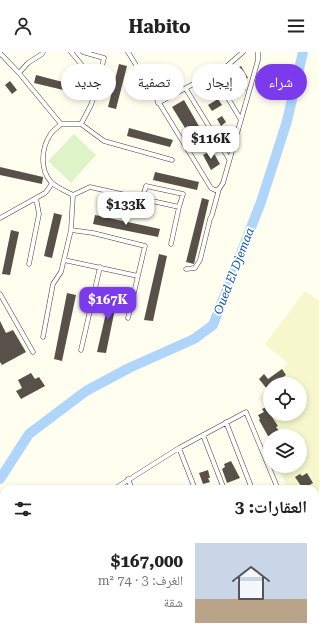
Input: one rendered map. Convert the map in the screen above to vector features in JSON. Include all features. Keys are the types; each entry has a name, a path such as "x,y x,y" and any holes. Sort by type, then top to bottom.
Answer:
{"street":[{"path":"19,73 28,63 43,52"},
{"path":"72,52 80,64"},
{"path":"83,52 104,58 102,64"},
{"path":"128,52 158,103 212,188 215,190 219,189"},
{"path":"229,64 242,52"},
{"path":"186,269 194,268 200,260 210,219 219,189 223,183 258,60 258,52"},
{"path":"0,53 19,73 61,124"},
{"path":"158,103 192,85"},
{"path":"186,89 229,159"},
{"path":"81,124 93,100"},
{"path":"229,100 241,120"},
{"path":"73,195 52,183 45,172 43,160 44,148 50,135 61,124 81,124 104,141 172,160"},
{"path":"0,218 45,193 52,183"},
{"path":"142,199 146,186 183,194 171,244"},
{"path":"73,195 90,187 179,207"},
{"path":"43,337 53,284 61,272 71,230 73,195"},
{"path":"29,264 39,214 36,198"},
{"path":"71,230 93,233 145,246 128,318"},
{"path":"64,260 138,276"},
{"path":"81,350 100,268"},
{"path":"0,294 33,352"},
{"path":"120,485 179,448 246,412 276,485"},
{"path":"226,422 250,485"},
{"path":"202,435 222,485"},
{"path":"179,448 193,485"},
{"path":"128,479 130,485"}],"green space":[{"path":"74,134 96,155 71,183 48,161"},
{"path":"305,291 319,301 319,485 286,485 281,473 307,473 307,429 278,429 273,421 307,421 307,377 277,377 288,363 265,344"},
{"path":"263,393 263,404 259,398"}],"building":[{"path":"119,64 124,65 124,78 116,109 108,107 110,100 116,100 116,76"},
{"path":"36,75 61,82 61,89 34,83"},
{"path":"10,81 17,90 12,94 5,85"},
{"path":"184,100 208,142 198,147 187,127 185,128 172,107"},
{"path":"219,100 222,105 212,111 208,105"},
{"path":"222,116 226,122 221,126 217,119"},
{"path":"129,128 173,140 170,147 127,136"},
{"path":"226,133 231,142 225,145 220,137"},
{"path":"212,150 220,164 211,170 203,155"},
{"path":"0,167 43,177 42,184 0,175"},
{"path":"155,172 199,182 197,190 153,180"},
{"path":"202,198 209,200 194,264 186,262"},
{"path":"54,213 62,215 52,258 44,256"},
{"path":"95,215 160,229 158,237 93,224"},
{"path":"11,230 19,232 10,275 2,274"},
{"path":"159,254 167,256 153,321 144,320"},
{"path":"112,287 119,289 106,353 97,352"},
{"path":"67,293 76,295 62,361 54,359"},
{"path":"0,321 6,333 13,330 26,352 2,365 0,362"},
{"path":"282,369 286,375 283,377 271,377"},
{"path":"31,373 35,379 39,377 45,386 21,399 16,391 22,388 18,380"},
{"path":"264,374 266,377 263,377 263,384 259,379"},
{"path":"263,412 263,421 275,421 278,426 276,427 278,429 264,429 258,415"},
{"path":"231,461 240,478 227,483 222,469 225,467 224,464"},
{"path":"208,470 210,478 208,478 210,482 203,484 199,473"},
{"path":"307,473 313,483 310,485 300,485 295,477 300,474 302,476"}],"waterway":[{"name":"Oued El Djemaa","path":"0,479 29,434 86,391 129,368 194,339 213,325 261,202 287,121 303,52"}]}
